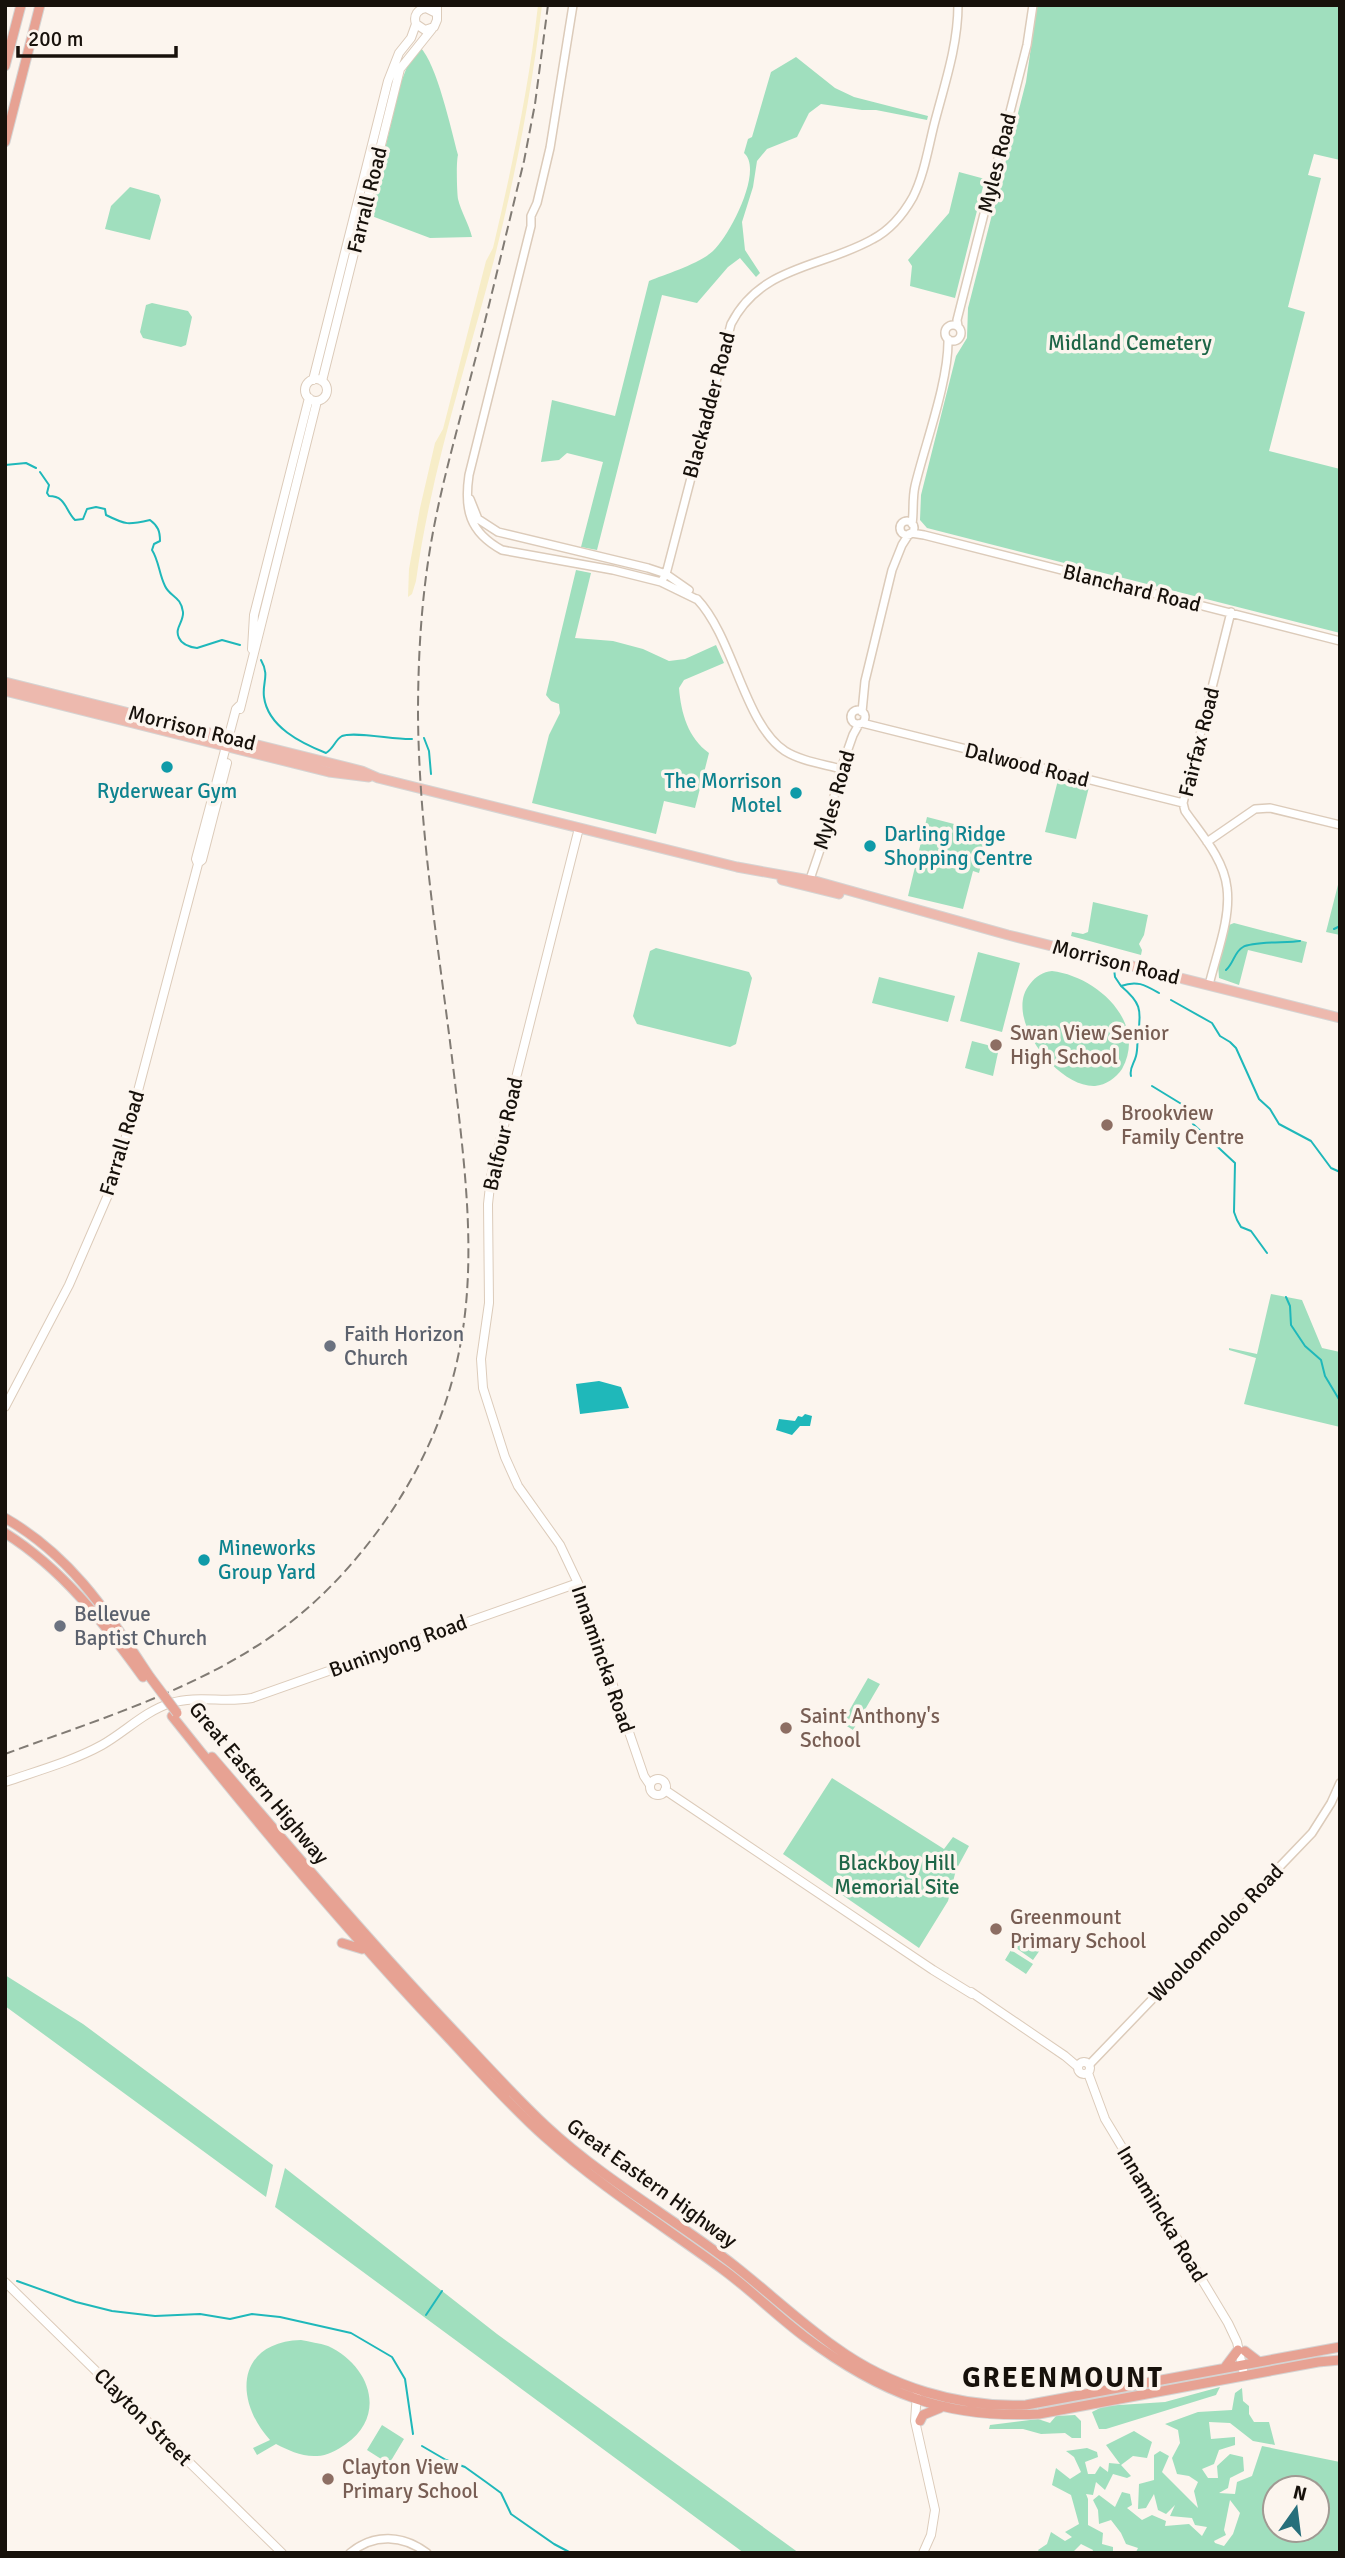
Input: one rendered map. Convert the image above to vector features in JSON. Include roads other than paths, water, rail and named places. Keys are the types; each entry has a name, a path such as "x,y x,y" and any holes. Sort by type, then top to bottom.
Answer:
{"highway":[{"path":"5,66 21,5"},
{"path":"5,142 40,5"},
{"name":"Great Eastern Highway","path":"5,1518 36,1538 83,1582 147,1678"},
{"name":"Great Eastern Highway","path":"5,1533 29,1549 76,1590 233,1792 367,1951 516,2109 568,2157 729,2275 805,2337 864,2375 920,2395 978,2404 1026,2405 1340,2347"},
{"name":"Great Eastern Highway","path":"175,1714 361,1931 547,2127 590,2164 735,2266 836,2348 885,2376 942,2407 992,2416 1039,2414 1318,2361 1340,2360"},
{"path":"342,1943 367,1951"},
{"path":"1225,2367 1240,2348 1258,2361"},
{"path":"919,2426 923,2415 942,2407"}],"main road":[{"path":"424,7 437,9 436,24 432,29 421,29 416,24 417,13 424,7"},
{"name":"Farrall Road","path":"318,380 387,81 398,53 411,38 416,24"},
{"name":"Farrall Road","path":"318,380 400,69 432,29"},
{"path":"318,380 326,387 326,394 322,399 313,399 305,388 318,380"},
{"name":"Farrall Road","path":"5,1407 69,1285 108,1195 120,1159 198,863 202,860 236,709 253,652 257,621 313,399"},
{"name":"Morrison Road","path":"5,682 230,742"},
{"name":"Morrison Road","path":"5,691 362,771 378,778 811,884 888,906 894,904 1340,1018"},
{"name":"Balfour Road","path":"555,1541 511,1471 483,1388 481,1359 489,1303 488,1204 491,1177 579,828"},
{"name":"Innamincka Road","path":"555,1541 577,1581 638,1760 653,1782"},
{"name":"Buninyong Road","path":"5,1782 98,1747 150,1712 178,1701 235,1701 252,1698 577,1581"},
{"path":"653,1782 665,1783 664,1792 653,1793 653,1782"},
{"name":"Innamincka Road","path":"664,1792 687,1803 901,1947 920,1956 1065,2056 1086,2066 1087,2082 1105,2119 1228,2323 1240,2348 1247,2375"},
{"name":"Clayton Street","path":"5,2282 282,2553"},
{"path":"920,2395 919,2426 935,2510 931,2535 922,2553"}],"street":[{"path":"573,5 550,148 537,203 531,216 529,236 467,488 467,505 472,521 493,545 512,553 662,582 698,600"},
{"name":"Blackadder Road","path":"662,582 730,324 748,299 771,279 873,239 904,211 915,194 923,171 955,44 958,5"},
{"name":"Myles Road","path":"811,884 841,769 860,718 892,570 909,529 948,352 952,340 961,335 956,324 1023,64 1033,5"},
{"name":"Myles Road","path":"952,340 946,331 956,324"},
{"path":"467,488 473,509 483,524 498,532 666,574 698,600 715,621 769,737 794,755 841,769"},
{"name":"Blanchard Road","path":"909,529 1340,641"},
{"path":"554,559 557,547"},
{"path":"610,570 612,560"},
{"name":"Fairfax Road","path":"1209,985 1228,897 1222,869 1185,811 1183,803 1231,612"},
{"name":"Dalwood Road","path":"860,718 922,738 1183,803"},
{"path":"1207,842 1258,808 1269,808 1340,825"},
{"name":"Wooloomooloo Road","path":"1086,2066 1312,1833 1340,1783"},
{"path":"350,2553 374,2540 395,2538 417,2545 427,2553"},
{"path":"358,2553 370,2546 390,2542 407,2545 421,2553"}],"water":[{"path":"599,1381 621,1387 629,1408 580,1414 576,1384"},
{"path":"798,1416 812,1416 810,1426 800,1426 792,1435 776,1430 779,1419 795,1421"}],"waterway":[{"path":"5,465 26,463 36,468"},
{"path":"40,472 49,485 49,496 59,498 75,520 83,519 87,509 96,507 105,509 106,515 123,522 150,520 155,524 160,541 154,544 152,550 165,586 182,607 179,638 189,646 197,648 222,640 240,645"},
{"path":"261,660 265,670 264,697 267,708 279,725 306,744 326,753 342,736 348,735 412,739"},
{"path":"424,738 429,751 431,774"},
{"path":"1334,929 1340,926"},
{"path":"1226,970 1238,952 1248,945 1300,941"},
{"path":"1114,969 1115,977 1121,986 1141,984 1159,993"},
{"path":"1121,986 1136,1002 1140,1018 1131,1076"},
{"path":"1171,1000 1212,1023 1220,1036 1236,1048 1259,1099 1270,1109 1279,1124 1311,1141 1331,1168 1340,1172"},
{"path":"1152,1086 1188,1108 1193,1124 1235,1163 1234,1212 1241,1227 1251,1231 1267,1253"},
{"path":"1286,1297 1290,1306 1291,1325 1305,1346 1321,1360 1325,1376 1340,1401"},
{"path":"17,2281 76,2302 112,2311 155,2316 200,2314 230,2319 252,2314 280,2317 351,2333 392,2357 405,2379 413,2434"},
{"path":"426,2315 442,2291"},
{"path":"422,2446 465,2467 486,2482 501,2493 511,2514 571,2553"}],"railway":[{"path":"5,1754 132,1708 194,1681 252,1649 290,1622 325,1592 357,1558 385,1521 419,1465 443,1410 458,1356 466,1301 468,1246 460,1129 422,803 418,715 421,632 434,526 524,161 535,104 548,5"}],"place":[{"name":"Ryderwear Gym","path":"167,767"},
{"name":"The Morrison Motel","path":"796,793"},
{"name":"Darling Ridge Shopping Centre","path":"870,846"},
{"name":"Swan View Senior High School","path":"996,1045"},
{"name":"Brookview Family Centre","path":"1107,1125"},
{"name":"Faith Horizon Church","path":"330,1346"},
{"name":"Mineworks Group Yard","path":"204,1560"},
{"name":"Bellevue Baptist Church","path":"60,1626"},
{"name":"Saint Anthony's School","path":"786,1728"},
{"name":"Greenmount Primary School","path":"996,1929"},
{"name":"Clayton View Primary School","path":"328,2479"}],"district":[{"name":"GREENMOUNT","path":"1063,2378"}],"park label":[{"name":"Midland Cemetery","path":"1130,343"},
{"name":"Blackboy Hill Memorial Site","path":"897,1875"}]}
